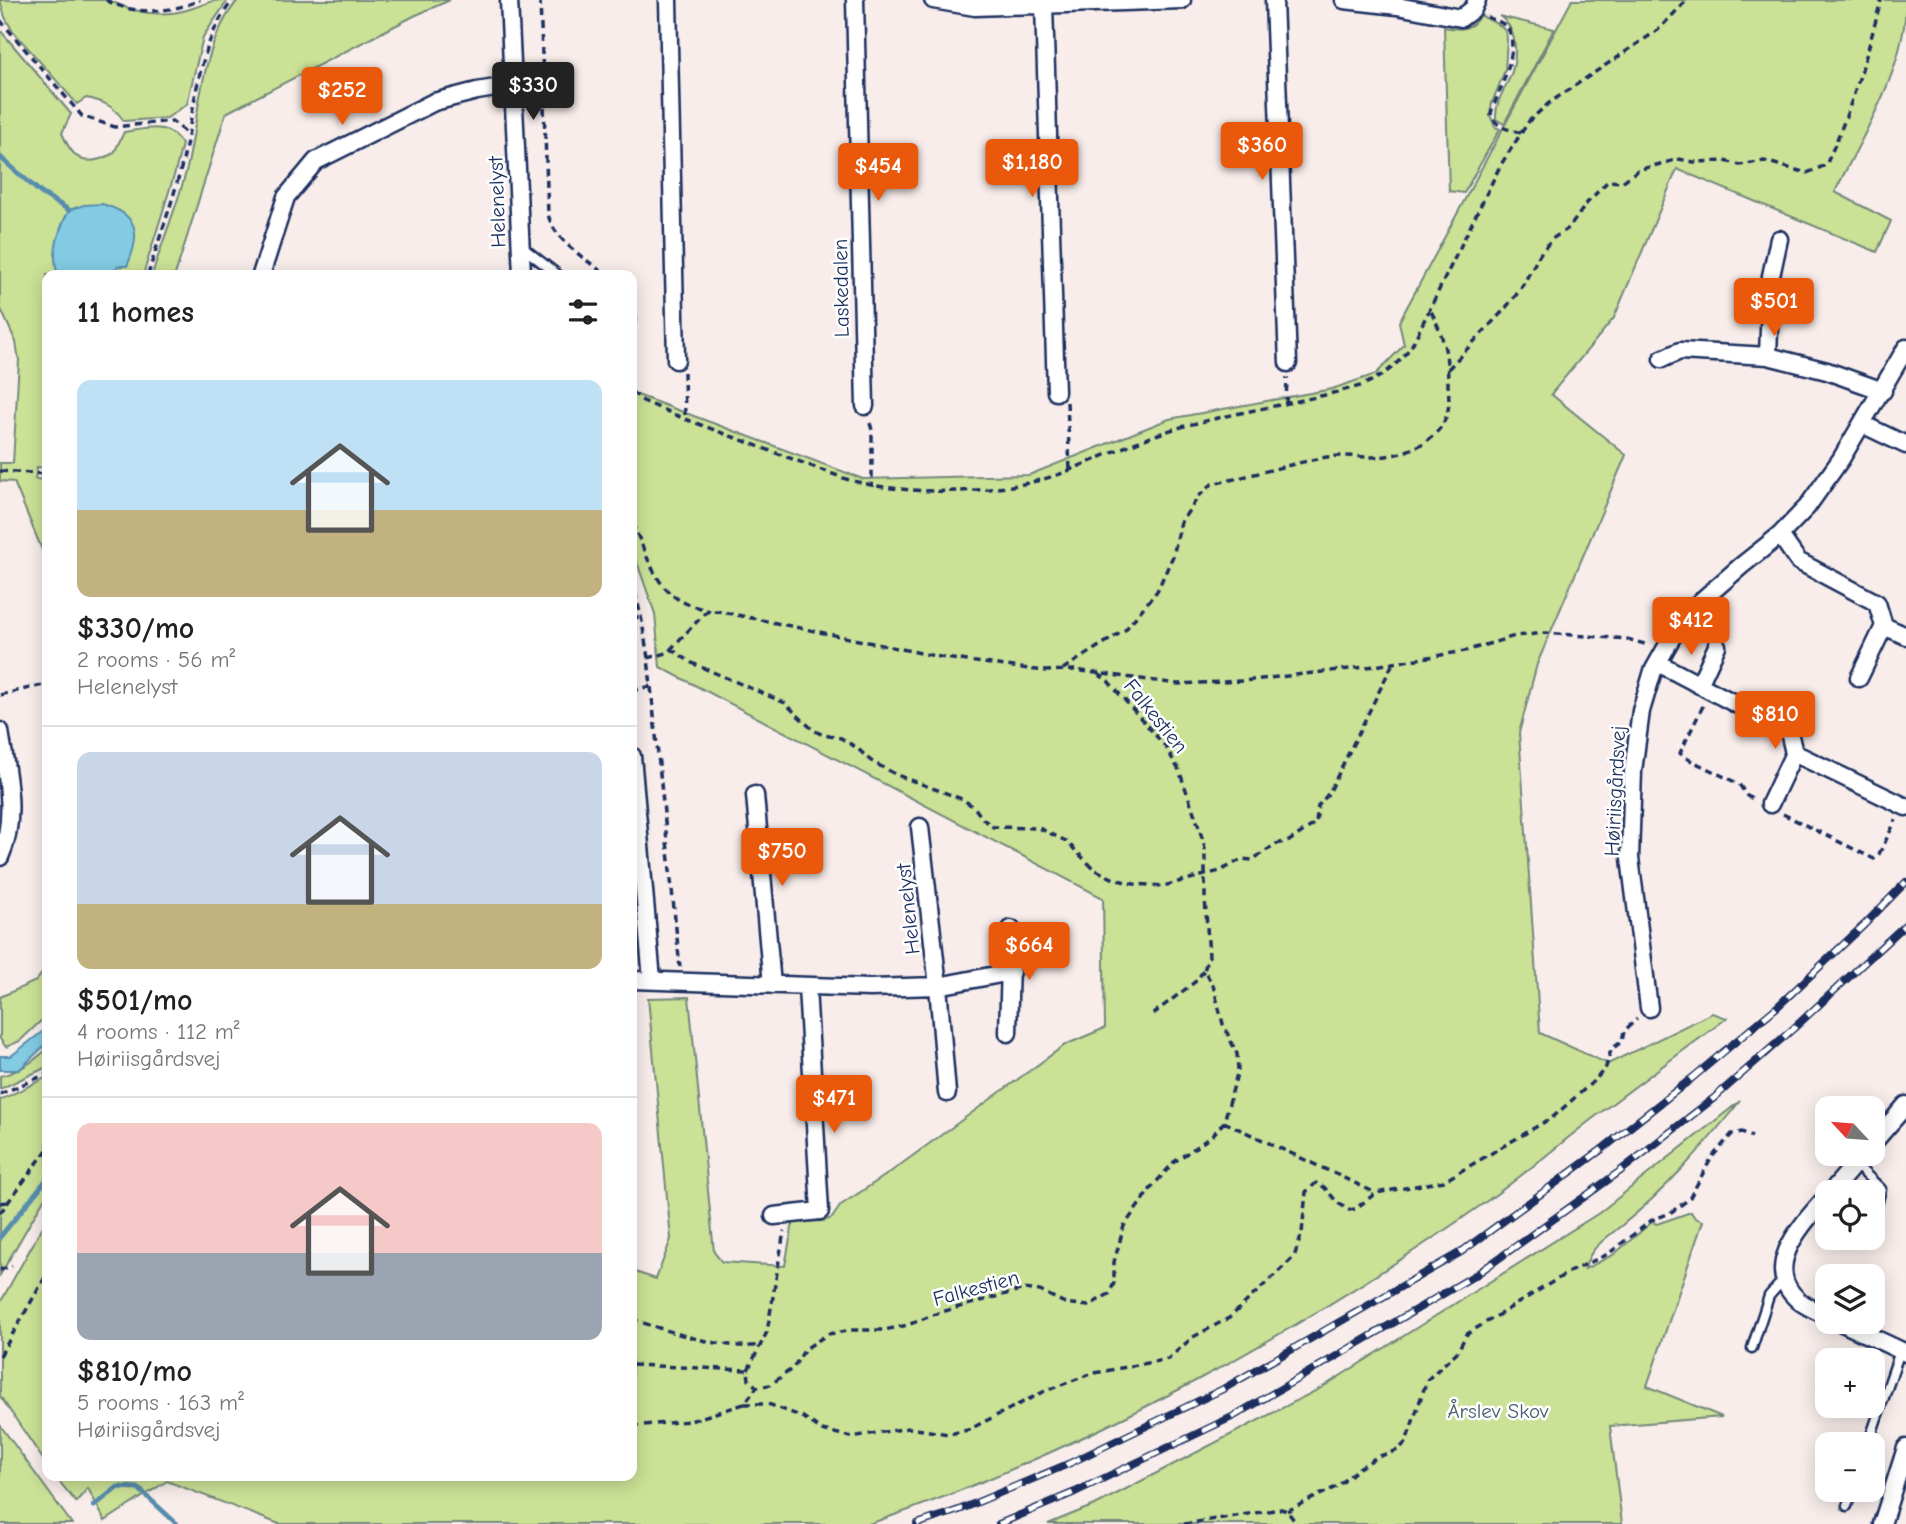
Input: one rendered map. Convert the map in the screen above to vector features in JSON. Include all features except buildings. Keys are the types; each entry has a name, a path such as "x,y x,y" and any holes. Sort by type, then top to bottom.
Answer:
{"street":[{"name":"Helenelyst","path":"509,0 522,270"},
{"path":"668,0 676,360"},
{"name":"Laskedalen","path":"855,0 865,406"},
{"path":"933,0 975,7 1182,0"},
{"path":"1273,0 1288,363"},
{"path":"1344,0 1397,5 1461,18 1475,4"},
{"path":"1044,5 1056,391"},
{"path":"263,270 286,197 316,161 434,102 513,85"},
{"path":"1768,356 1771,276 1779,239"},
{"name":"Høiriisgårdsvej","path":"1649,1008 1630,858 1633,771 1641,711 1653,671 1684,616 1780,535 1807,507 1862,425 1906,348"},
{"path":"1662,359 1680,351 1768,356 1826,370 1883,391"},
{"path":"1862,425 1906,445"},
{"path":"1780,535 1798,561 1877,603 1884,626 1859,678"},
{"path":"1884,626 1906,636"},
{"path":"1699,685 1717,646"},
{"path":"1661,657 1699,685 1789,732 1794,753 1770,804"},
{"path":"0,731 8,779 9,806 8,828 0,857"},
{"path":"1794,753 1906,807"},
{"path":"755,795 772,985"},
{"path":"637,812 652,980"},
{"name":"Helenelyst","path":"920,827 947,1093"},
{"path":"1008,1033 1012,929"},
{"name":"Helenelyst","path":"637,980 870,988 938,985 1011,972"},
{"path":"779,1216 820,1211 807,987"},
{"path":"1885,1129 1906,1105"},
{"path":"1841,1180 1853,1166"},
{"path":"1815,1210 1798,1230 1786,1252 1783,1267 1789,1291 1800,1302 1815,1310"},
{"path":"1865,1334 1903,1352"},
{"path":"1882,1524 1906,1448"}],"lane":[{"path":"520,246 551,270"},
{"path":"1752,1348 1769,1296 1784,1279"},
{"path":"1873,1432 1903,1352"},
{"path":"1847,1506 1848,1502"}],"path":[{"path":"106,0 119,7 151,12 185,6 200,0"},
{"path":"150,270 181,171 187,134 212,33 233,0"},
{"path":"540,0 550,225 600,270"},
{"path":"637,396 685,419 846,479 872,487 939,491 1006,488 1070,470 1173,430 1360,386 1387,372 1401,360 1412,345 1500,166 1529,121 1549,103 1658,30 1687,0"},
{"path":"1448,369 1504,310 1552,239 1569,228 1587,203 1608,181 1622,182 1638,170 1679,159 1694,162 1725,161 1740,165 1764,162 1807,173 1826,165 1847,120 1866,61 1881,0"},
{"path":"1475,4 1509,30 1510,64 1491,113 1493,121 1500,126 1521,133"},
{"path":"0,20 82,116 115,127 172,121 187,134"},
{"path":"1061,670 1125,631 1157,591 1173,556 1181,522 1199,496 1212,484 1328,457 1385,457 1407,451 1425,442 1439,430 1449,409 1448,358 1443,338 1430,309"},
{"path":"676,360 684,373 685,419"},
{"path":"1286,404 1288,363"},
{"path":"1056,391 1067,399 1070,470"},
{"path":"865,406 872,430 872,487"},
{"path":"0,471 42,474"},
{"path":"637,534 666,589 678,600 712,612"},
{"path":"637,600 648,658 681,982"},
{"path":"648,658 667,653 706,612 750,617 945,658 1178,684 1243,681 1393,663 1465,651 1515,636 1545,632 1627,639 1661,657"},
{"path":"637,617 641,616"},
{"path":"671,649 692,663 785,703 813,730 841,738 872,761 897,775 962,799 974,807 993,827 1039,828 1066,841 1094,869 1114,878 1152,886 1163,886 1220,872 1237,860 1252,860 1276,844 1289,841 1316,824 1318,806 1329,793 1393,663"},
{"name":"Falkestien","path":"757,1387 770,1385 793,1368 805,1349 828,1334 853,1330 884,1330 908,1325 938,1313 1024,1289 1040,1291 1065,1303 1088,1306 1109,1294 1114,1283 1114,1262 1124,1226 1152,1187 1174,1162 1212,1136 1224,1122 1238,1070 1237,1054 1223,1024 1213,985 1204,970 1209,956 1203,839 1179,770 1165,746 1108,681 1097,673"},
{"path":"0,695 42,685"},
{"path":"637,690 651,686"},
{"path":"1153,1014 1196,981 1204,970"},
{"path":"637,1426 690,1422 744,1404 768,1404 803,1417 822,1430 851,1437 909,1428 949,1434 968,1430 1045,1391 1090,1374 1168,1359 1193,1337 1229,1318 1294,1257 1301,1233 1306,1192 1310,1186 1316,1183 1324,1187 1338,1203 1349,1210 1355,1209 1376,1193 1444,1181 1553,1117 1596,1079 1606,1067 1611,1051 1622,1041 1625,1031 1649,1008"},
{"path":"0,1094 42,1076"},
{"path":"1224,1122 1376,1193"},
{"path":"1184,1524 1269,1510 1287,1511 1338,1486 1377,1457 1398,1450 1406,1442 1427,1380 1457,1352 1467,1334 1569,1272 1608,1254 1652,1220 1670,1213 1689,1199 1712,1157 1732,1134 1742,1132 1752,1137"},
{"path":"0,1213 42,1157"},
{"path":"0,1203 8,1202"},
{"path":"744,1404 757,1387 750,1380 748,1370 763,1345 767,1332 784,1239 779,1216"},
{"path":"0,1270 12,1266"},
{"path":"0,1356 42,1282"},
{"path":"637,1320 722,1343 748,1347 763,1345"},
{"path":"637,1364 748,1370"},
{"path":"1287,1511 1297,1524"}],"green space":[{"path":"0,0 108,0 138,11 159,14 180,12 228,0 203,37 187,104 167,118 124,121 112,108 98,101 86,98 77,104 12,30"},
{"path":"238,0 450,0 226,113 177,270 154,270 187,168 203,80 225,18"},
{"path":"1572,0 1906,0 1899,51 1891,75 1835,192 1891,221 1877,252 1677,169 1614,318 1551,394 1626,455 1537,664 1519,733 1540,1033 1608,1064 1712,1013 1727,1018 1487,1201 1342,1297 1266,1342 1111,1424 1031,1461 869,1524 279,1524 167,1481 637,1481 637,1273 656,1279 671,1239 648,998 689,997 714,1252 722,1262 785,1266 793,1222 824,1221 832,1218 841,1205 1065,1045 1105,1028 1103,898 660,667 655,614 637,562 637,395 863,479 1029,475 1169,419 1332,389 1376,374 1404,345 1399,322"},
{"path":"1480,15 1501,26 1506,32 1505,70 1490,115 1495,127 1500,129 1464,193 1449,191 1444,27 1469,27"},
{"path":"1499,16 1554,29 1504,124 1496,119 1497,108 1513,69 1515,44 1510,28"},
{"path":"0,30 71,114 62,133 71,150 82,160 104,158 114,153 124,132 149,128 170,132 182,144 145,270 42,270 42,468 37,467 35,479 42,480 42,550 14,482 0,481 0,463 13,463 19,360 16,342 0,307"},
{"path":"42,973 42,1020 20,1041 6,1047 0,1039 0,997 36,981"},
{"path":"42,1053 42,1069 0,1089 0,1076 25,1066"},
{"path":"42,1079 42,1203 0,1275 0,1100"},
{"name":"Årslev Skov","path":"1740,1101 1654,1197 1598,1244 1585,1269 1613,1255 1652,1222 1657,1224 1691,1212 1695,1218 1703,1221 1647,1386 1722,1417 1610,1426 1622,1524 1048,1524 1097,1504 1321,1388 1599,1213"},
{"path":"42,1228 42,1458 0,1396 0,1303"},
{"path":"0,1425 72,1524 0,1524"},
{"path":"59,1481 167,1481 105,1521 88,1488 76,1502"}],"water":[{"path":"102,204 114,208 130,219 135,235 127,266 118,266 115,270 57,270 55,250 59,233 69,210 84,205"},
{"path":"42,1032 42,1048 19,1070 0,1070 0,1056 11,1056"}],"waterway":[{"path":"0,157 41,193 69,210"},
{"path":"0,1237 42,1185"},
{"path":"94,1506 118,1487 138,1488 177,1524"}],"railway":[{"path":"917,1524 959,1510 1068,1464 1223,1389 1461,1252 1601,1150 1691,1079 1777,1007 1906,882"},
{"path":"999,1524 1075,1492 1234,1416 1477,1274 1619,1172 1714,1098 1906,924"}]}
